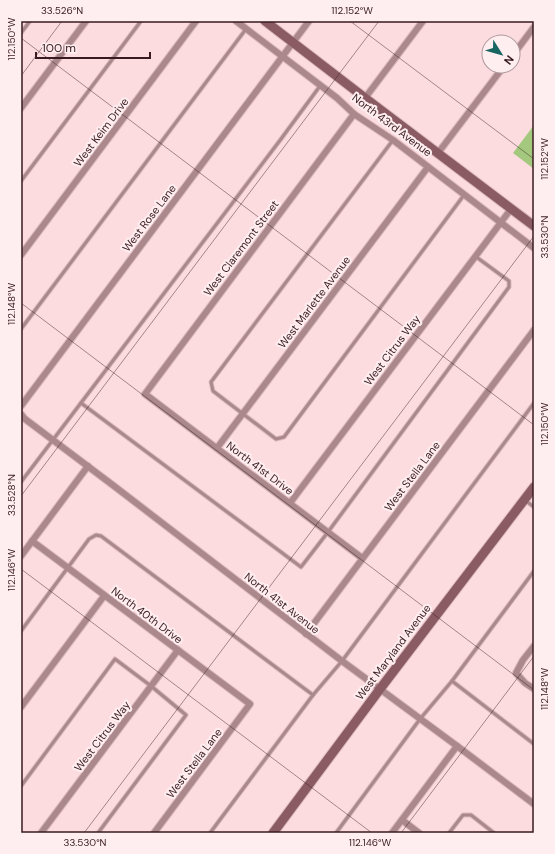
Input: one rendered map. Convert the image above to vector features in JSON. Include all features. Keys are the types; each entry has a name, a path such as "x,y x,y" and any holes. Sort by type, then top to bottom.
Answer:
{"street":[{"path":"21,108 86,21"},
{"name":"West Keim Drive","path":"21,255 196,21"},
{"name":"North 43rd Avenue","path":"236,21 337,98 354,114 393,140 534,248"},
{"name":"North 43rd Avenue","path":"265,21 534,226"},
{"path":"293,42 309,21"},
{"path":"365,98 423,21"},
{"path":"521,44 534,27"},
{"name":"West Rose Lane","path":"21,406 293,42"},
{"path":"438,153 498,74"},
{"name":"West Claremont Street","path":"145,394 354,114"},
{"name":"West Marlette Avenue","path":"217,448 428,167"},
{"name":"West Citrus Way","path":"290,503 511,208"},
{"name":"West Stella Lane","path":"306,634 534,330"},
{"name":"North 41st Drive","path":"145,394 362,558"},
{"name":"North 41st Avenue","path":"21,414 25,419 306,634 534,804"},
{"path":"21,556 88,466"},
{"name":"West Maryland Avenue","path":"273,833 380,689 534,487"},
{"name":"North 40th Drive","path":"32,541 250,704"},
{"path":"21,708 104,596"},
{"path":"534,646 523,660 516,673 534,690"},
{"name":"West Citrus Way","path":"42,833 178,650"},
{"name":"West Stella Lane","path":"154,833 250,704"},
{"path":"392,833 457,746"},
{"path":"402,820 419,833"}],"lane":[{"path":"21,33 30,21"},
{"path":"21,181 141,21"},
{"path":"21,328 246,29"},
{"path":"21,482 281,139 320,85"},
{"path":"393,140 211,382 213,391 276,439 284,437 464,195"},
{"path":"81,403 300,567 328,532 509,287 509,281 475,256"},
{"path":"210,833 313,695 342,661 534,403"},
{"path":"524,500 534,507"},
{"path":"21,631 89,539 96,535 101,536 313,695"},
{"path":"336,833 420,719 452,681 534,571"},
{"path":"21,786 115,659 186,715 98,833"},
{"path":"452,681 534,744"},
{"path":"449,833 463,814 470,815 494,833"}],"green space":[{"path":"534,125 534,169 513,153"}]}
